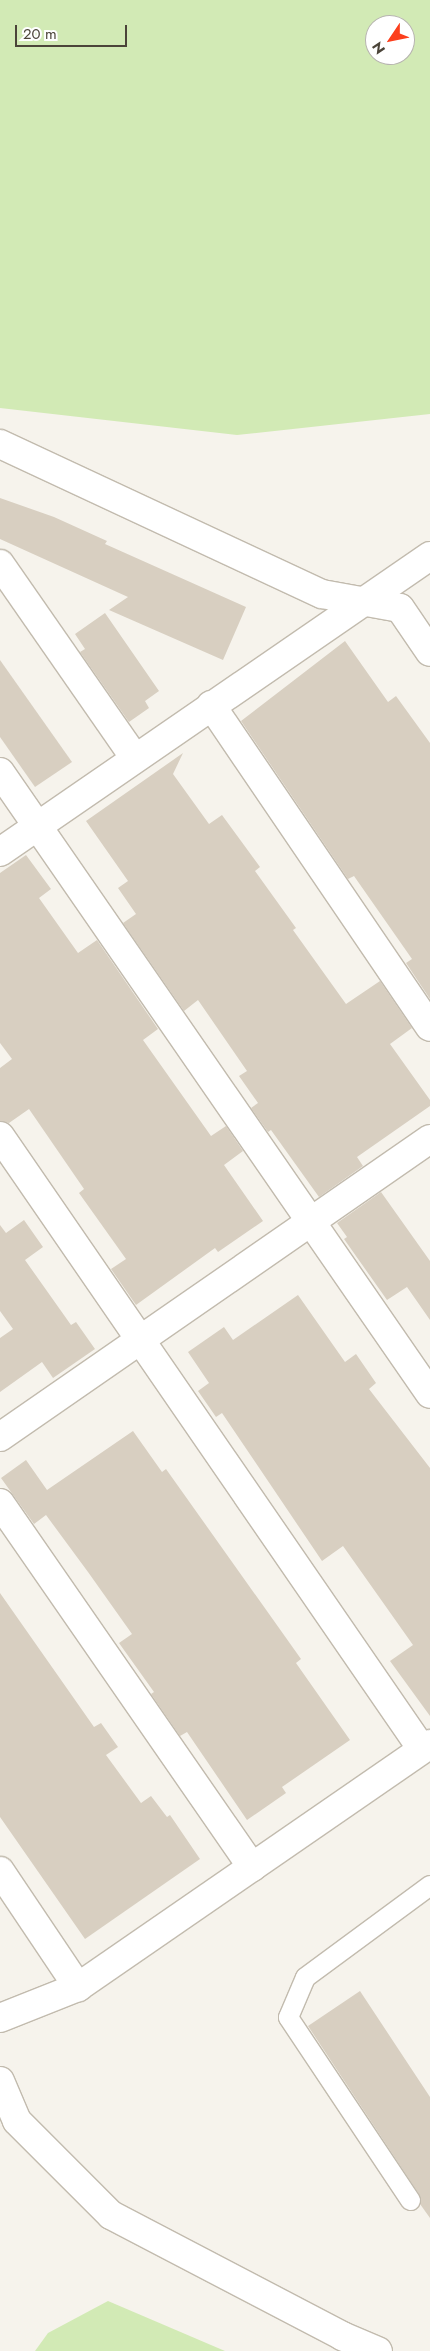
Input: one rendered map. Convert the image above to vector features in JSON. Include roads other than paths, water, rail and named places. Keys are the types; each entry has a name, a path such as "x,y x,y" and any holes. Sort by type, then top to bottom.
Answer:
{"street":[{"path":"0,444 322,594 365,600 400,608 430,652"},
{"path":"0,852 430,556"},
{"path":"0,564 135,758"},
{"path":"211,705 430,1027"},
{"path":"0,772 430,1394"},
{"path":"0,1136 141,1342 426,1747 78,1988 0,2018"},
{"path":"0,1437 141,1342 430,1139"},
{"path":"0,1503 252,1867"},
{"path":"0,1871 78,1988"},
{"path":"0,2081 17,2121 111,2215 342,2336 378,2351"}],"lane":[{"path":"410,2200 288,2017 305,1977 429,1890"}]}
